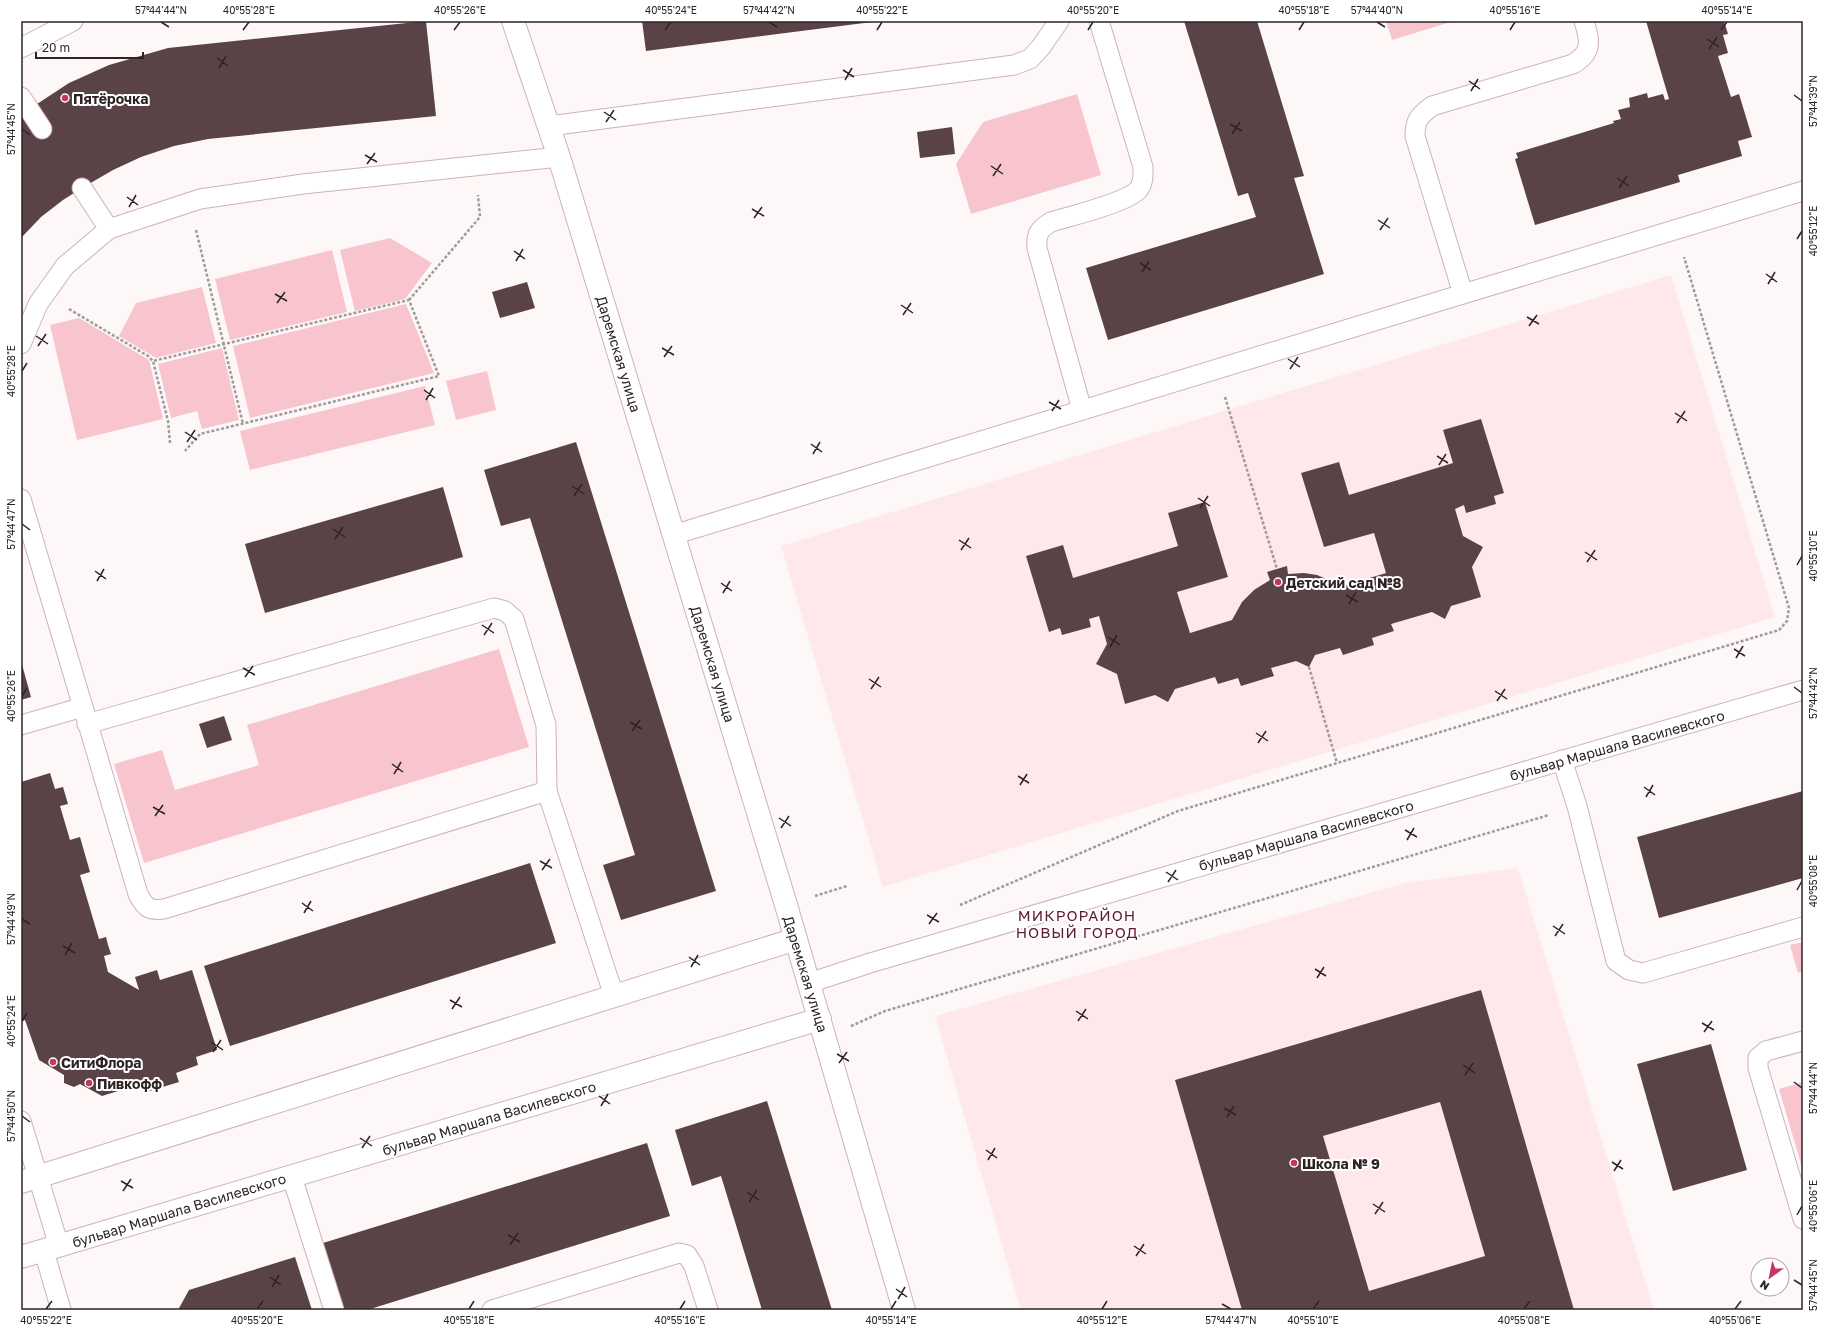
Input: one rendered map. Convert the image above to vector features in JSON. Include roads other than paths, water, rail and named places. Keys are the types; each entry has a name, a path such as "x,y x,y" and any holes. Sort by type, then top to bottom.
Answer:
{"street":[{"name":"Даремская улица","path":"513,21 559,157 674,535 820,1019 904,1310"},
{"path":"29,1180 796,939"},
{"name":"бульвар Маршала Василевского","path":"21,1257 820,1019"}],"lane":[{"path":"21,48 73,21"},
{"path":"549,126 1014,65 1030,59 1041,47 1059,21"},
{"path":"1082,410 1037,248 1036,238 1043,227 1051,222 1126,198 1138,190 1143,180 1143,167 1098,21"},
{"path":"1463,294 1415,136 1415,124 1421,114 1432,106 1573,64 1583,58 1589,47 1588,34 1584,21"},
{"path":"21,97 42,128"},
{"path":"21,344 38,304 65,266 108,229 200,199 303,184 476,167 559,157"},
{"path":"82,188 108,229"},
{"path":"674,535 1803,191"},
{"path":"21,499 138,894 144,905 154,910 164,909 547,791"},
{"path":"21,726 85,716 494,608 504,611 514,619 546,725 547,791 614,996"},
{"name":"бульвар Маршала Василевского","path":"809,983 878,960 1803,690"},
{"path":"1562,760 1577,806 1616,961 1629,970 1643,973 1803,927"},
{"path":"1803,1041 1766,1051 1758,1058 1758,1068 1803,1219"},
{"path":"21,1121 29,1180 51,1248 61,1310"},
{"path":"292,1177 334,1310"},
{"path":"492,1310 679,1253 687,1255 694,1266 708,1310"}],"place":[{"name":"Пятёрочка","path":"65,98"},
{"name":"Детский сад №8","path":"1278,582"},
{"name":"СитиФлора","path":"53,1062"},
{"name":"Пивкофф","path":"89,1083"},
{"name":"Школа № 9","path":"1294,1163"}],"district":[{"name":"МИКРОРАЙОН НОВЫЙ ГОРОД","path":"1077,924"}]}
